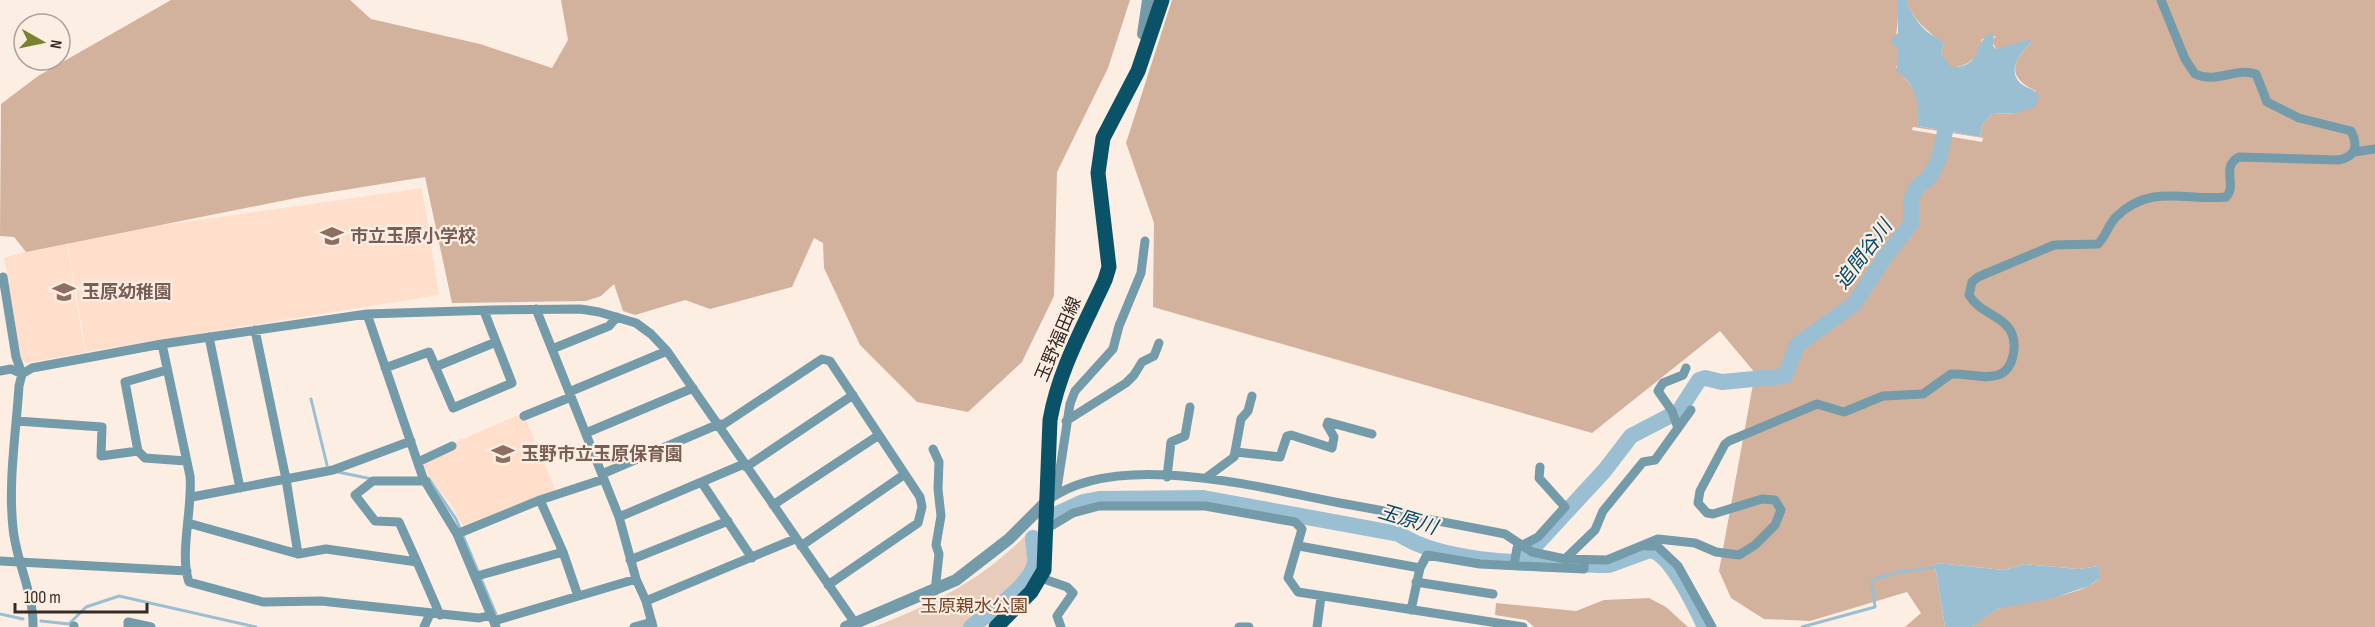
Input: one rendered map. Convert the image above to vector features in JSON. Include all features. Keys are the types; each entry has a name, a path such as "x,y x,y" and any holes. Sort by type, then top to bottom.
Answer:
{"main road":[{"name":"玉野福田線","path":"1126,92 1143,34 1150,0"},
{"name":"玉野福田線","path":"996,627 1031,592 1041,578 1046,560 1051,498 1050,420 1054,399 1065,363 1109,267 1098,173 1103,138 1138,71 1162,0"}],"street":[{"path":"1411,609 1420,568 1427,555 1480,564 1561,562 1584,564 1606,560 1658,539 1695,543 1716,552 1739,555 1748,551 1775,525 1781,510 1770,498 1713,514 1707,513 1698,503 1700,491 1725,444 1738,436 1817,404 1844,412 1883,396 1923,394 1951,374 1989,378 2005,370 2011,362 2014,340 2005,324 1977,306 1969,295 1972,282 1978,278 2054,245 2098,244 2115,218 2153,197 2174,194 2226,196 2231,189 2229,166 2232,160 2239,157 2338,160 2348,158 2354,152 2356,143 2351,131 2299,118 2267,102 2256,74 2241,72 2217,79 2195,74 2185,59 2161,0"},
{"path":"2354,152 2375,149"},
{"path":"1051,498 1066,421 1075,392 1113,349 1119,326 1141,273 1144,241"},
{"path":"3,277 16,357 22,374 12,507 13,531 33,610 33,627"},
{"path":"536,309 619,517 636,579 646,601 652,624 634,627"},
{"path":"0,371 11,369 22,374 43,365 162,344 367,314 580,309 617,316 636,323 651,334 667,351 828,585 850,625 935,591 975,567 1019,530 1051,498 1113,476 1208,477 1505,534 1527,549 1561,562"},
{"path":"385,368 429,352 453,408 512,383 484,310"},
{"path":"367,314 418,462 426,481 460,532 480,575 495,620"},
{"path":"552,349 609,326 617,316"},
{"path":"255,330 286,479 298,554"},
{"path":"209,338 240,488"},
{"path":"435,367 496,342"},
{"path":"1066,421 1134,375 1142,363 1154,356 1159,343"},
{"path":"162,344 192,497 188,523 189,582 249,599 279,603 321,601 495,620 636,579"},
{"path":"524,416 667,351"},
{"path":"460,532 603,477 718,424 724,424 822,359 830,361 920,497 922,507 918,523 828,585"},
{"path":"1678,428 1674,413 1658,391 1664,383 1683,375 1686,368"},
{"path":"167,370 126,382 138,452 145,458 186,461"},
{"path":"586,433 693,388"},
{"path":"619,517 745,466 853,396"},
{"path":"1208,477 1231,462 1236,452 1241,419 1248,411 1252,396"},
{"path":"1167,477 1171,442 1185,436 1190,407"},
{"path":"1561,562 1595,530 1604,511 1643,462 1655,460 1691,411"},
{"path":"17,421 102,427 101,456 138,452"},
{"path":"1236,452 1280,457 1287,436 1291,435 1332,448 1334,437 1327,425 1328,422 1372,434"},
{"path":"773,505 879,435"},
{"path":"192,497 333,470 411,441"},
{"path":"418,462 452,446"},
{"path":"933,449 939,462 938,489 941,516 936,545 939,554 935,591"},
{"path":"1527,549 1565,507 1539,478 1540,467"},
{"path":"646,601 752,558 798,543 905,474"},
{"path":"426,481 373,481 354,495 375,521 399,522 417,562 435,614"},
{"path":"702,483 752,558"},
{"path":"540,500 563,552 578,596"},
{"path":"0,506 12,507"},
{"path":"1048,528 1073,513 1099,506 1205,506 1295,522 1302,529 1288,578 1298,592 1523,627"},
{"path":"630,560 728,521"},
{"path":"188,523 298,554 326,549 417,562"},
{"path":"1299,546 1420,568"},
{"path":"1638,547 1657,546 1664,550 1691,587 1712,627"},
{"path":"1515,562 1517,548 1527,549"},
{"path":"480,575 563,552"},
{"path":"0,561 188,571"},
{"path":"1041,578 1067,587 1073,593 1057,616 1061,627"},
{"path":"1416,582 1493,594"},
{"path":"1317,627 1321,597"},
{"path":"424,627 435,614"},
{"path":"128,627 128,622 151,627"},
{"path":"1239,627 1249,627"}],"shaded area":[{"path":"171,0 350,0 371,19 480,44 552,68 568,40 561,0 1130,0 1108,68 1057,172 1054,296 1022,362 968,412 917,402 860,345 824,268 823,243 814,238 792,287 710,309 685,300 635,315 623,311 614,284 601,296 586,301 452,303 425,177 301,197 26,252 14,237 0,236 1,104 45,72 72,72 72,57"},
{"path":"1172,0 1897,0 1896,43 1899,60 1896,67 1915,91 1919,104 1918,126 1980,137 1982,125 1992,114 2016,113 2036,91 2020,81 2015,70 2019,57 2031,43 1996,49 1992,41 1996,36 1982,39 1976,56 1972,60 1963,66 1950,67 1941,53 1944,45 1915,18 1907,0 2375,0 2375,627 1972,627 1995,610 2064,595 2099,579 2099,566 2079,569 2024,564 2004,570 1937,563 1935,566 1945,627 1905,627 1921,613 1907,592 1810,621 1764,619 1731,598 1719,571 1755,373 1720,331 1592,433 1153,307 1154,223 1126,143","holes":["1913,127 1983,138 1982,142 1912,130"]},
{"path":"422,188 439,295 86,352 67,239"},
{"path":"66,240 85,353 26,363 21,359 4,258"},
{"path":"523,413 557,493 464,528 452,506 428,476 421,457"},
{"path":"1649,598 1666,607 1688,627 1534,627 1526,620 1495,615 1496,603 1576,611 1604,600"}],"green space":[{"name":"玉原親水公園","path":"1029,532 1041,541 1039,570 1028,587 983,627 874,627 938,599 975,577"}],"water":[{"path":"1897,0 1907,0 1909,9 1919,23 1929,33 1940,39 1944,45 1941,53 1951,67 1969,63 1982,41 1994,33 1993,46 1996,49 2030,39 2031,43 2016,63 2015,74 2023,85 2034,90 2039,96 2035,107 2016,113 1992,114 1982,125 1980,137 1918,126 1918,110 1913,89 1897,71 1898,52 1890,42 1898,33"},
{"path":"1937,563 2004,570 2024,564 2079,569 2099,566 2099,579 2089,586 2053,598 1997,609 1972,627 1945,627 1935,566"}],"waterway":[{"name":"追間谷川","path":"1521,561 1605,470 1631,436 1679,411 1699,380 1705,378 1722,382 1785,376 1797,345 1854,304 1887,254 1911,224 1911,200 1917,187 1929,178 1939,159 1948,118"},
{"path":"311,399 327,465"},
{"path":"338,472 372,479"},
{"path":"429,479 456,519 498,619"},
{"name":"玉原川","path":"1059,513 1083,502 1099,499 1203,498 1399,534 1442,552 1496,561 1609,565 1650,550 1658,554 1674,571 1705,627"},
{"name":"玉原川","path":"971,627 1009,598 1027,580 1035,562 1033,538"},
{"path":"1802,627 1875,607 1872,583 1874,579 1900,572 1937,567"},
{"path":"41,621 69,624 86,607 119,596 256,627"},
{"path":"0,614 23,619"}],"place":[{"name":"市立玉原小学校","path":"332,236"},
{"name":"玉原幼稚園","path":"64,292"},
{"name":"玉野市立玉原保育園","path":"503,454"}]}
